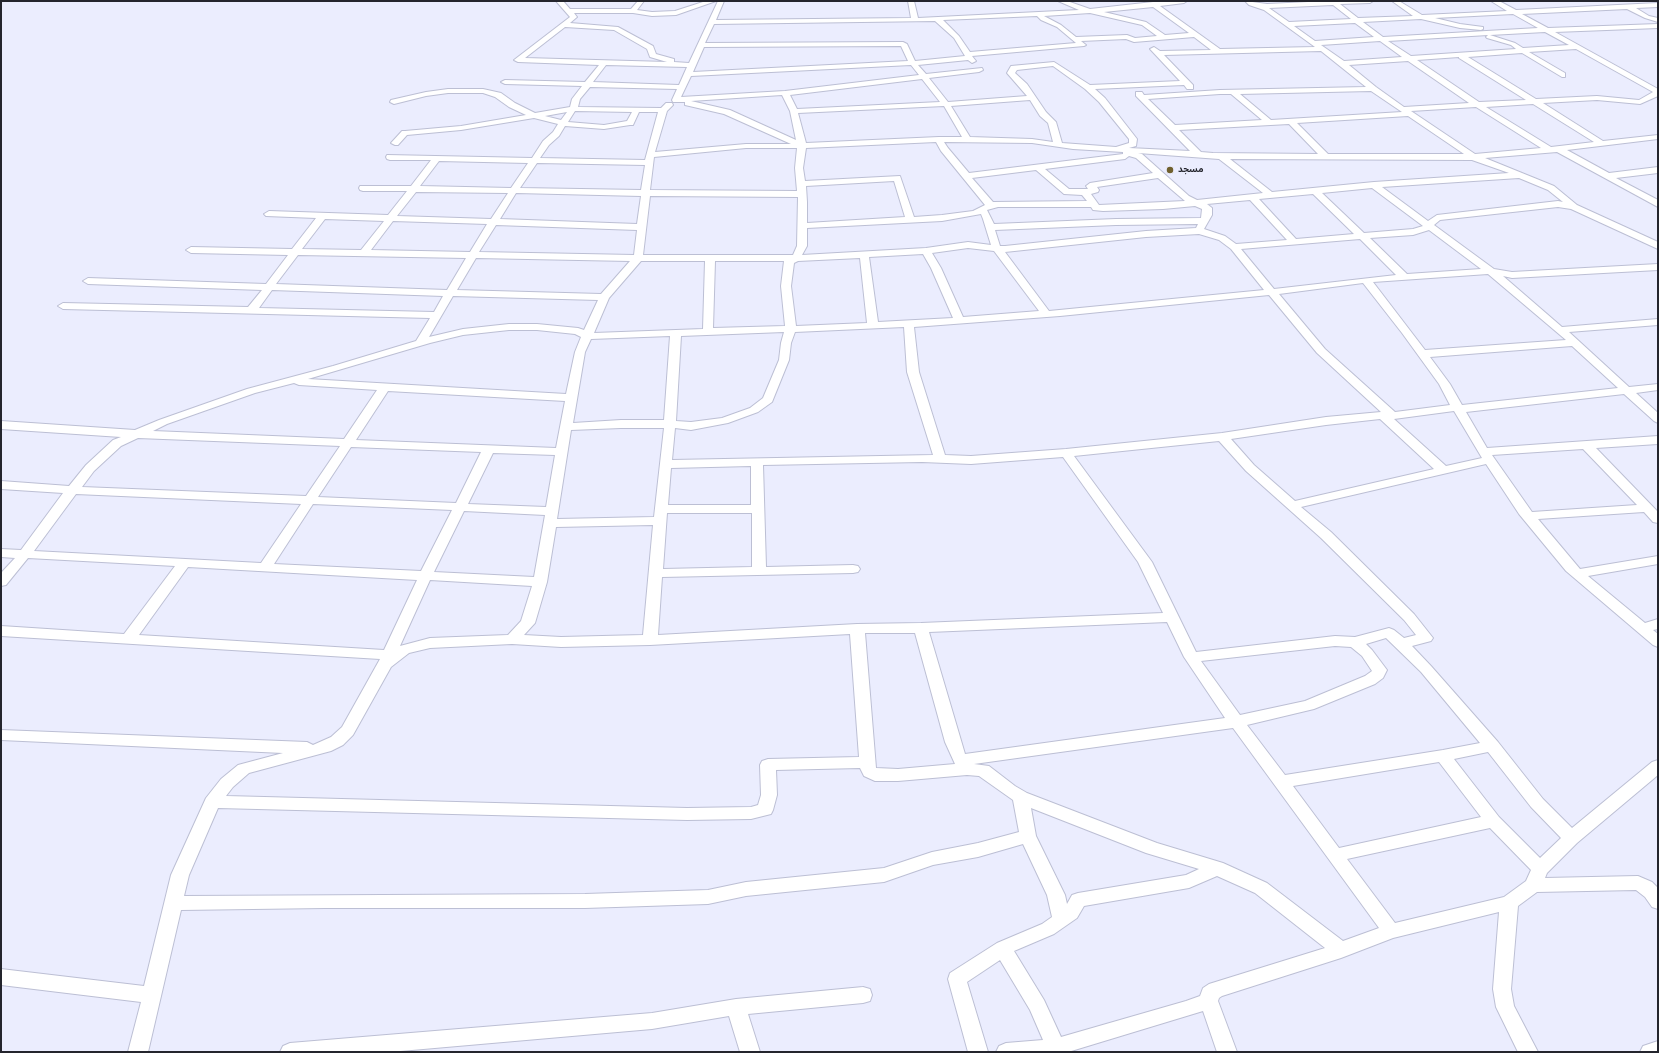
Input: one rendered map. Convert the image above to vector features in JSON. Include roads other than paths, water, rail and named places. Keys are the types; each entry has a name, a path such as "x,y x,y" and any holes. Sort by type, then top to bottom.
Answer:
{"street":[{"path":"559,1 574,17 518,60 692,65"},
{"path":"633,11 641,1"},
{"path":"568,10 633,11 652,14 676,12 713,1"},
{"path":"512,639 528,623 540,582 561,452 580,352 604,296 638,258 649,159 663,110 676,100 721,1"},
{"path":"911,1 915,20"},
{"path":"1061,1 1088,11 1144,23 1163,37"},
{"path":"711,22 915,20 1100,11 1184,1"},
{"path":"1248,2 1267,6 1370,1"},
{"path":"1395,1 1420,17 1460,26 1525,31"},
{"path":"1494,1 1658,92"},
{"path":"1616,1 1647,17 1658,20"},
{"path":"1248,2 1266,9 1342,63 1373,89 1473,157 1521,175 1550,188 1574,207 1658,246"},
{"path":"1333,2 1382,40 1476,104 1554,149 1608,176 1658,204"},
{"path":"1153,4 1218,51"},
{"path":"1287,24 1658,5"},
{"path":"687,74 914,63 968,56 1082,45 1059,26 1043,19 1038,14"},
{"path":"676,100 785,93 979,70 968,56 957,37 937,19"},
{"path":"564,25 616,28 650,48 653,54 681,65"},
{"path":"1314,43 1525,31 1658,26"},
{"path":"1480,34 1514,44 1562,75"},
{"path":"1075,39 1127,37 1134,40 1144,40 1194,35"},
{"path":"1144,40 1197,94"},
{"path":"701,45 904,44 914,63 946,104 968,140"},
{"path":"1342,63 1462,56 1522,50 1576,47"},
{"path":"1158,53 1322,49"},
{"path":"1462,56 1602,144"},
{"path":"420,343 473,255 534,160 546,143 556,134 573,109 576,99 604,63"},
{"path":"1058,145 1052,122 1042,113 1024,86 1011,73 1014,68 1054,64 1088,87 1102,100 1133,139 1133,144 1112,149"},
{"path":"504,82 682,86"},
{"path":"1088,87 1186,83"},
{"path":"1132,86 1198,154"},
{"path":"1142,97 1233,92 1373,89"},
{"path":"394,102 426,94 448,91 483,92 498,95 512,105 535,116 563,123 604,127 630,123 638,110"},
{"path":"1233,92 1269,122"},
{"path":"1173,128 1291,121 1533,100 1597,98 1640,102 1658,92"},
{"path":"566,427 670,424 691,426 724,421 754,410 768,400 784,360 786,343 791,329 786,286 788,261 796,258 802,246 802,189 799,168 802,146 794,111 785,93"},
{"path":"794,111 946,104 1032,98"},
{"path":"676,100 727,112 802,146"},
{"path":"395,143 405,133 461,128 573,109 663,110"},
{"path":"1291,121 1325,156"},
{"path":"390,157 534,160 649,159 746,146 802,146 939,139 1032,141 1058,145 1221,156 1473,157 1658,137"},
{"path":"939,139 944,149 991,206"},
{"path":"1112,149 1139,156 1186,198 1207,208 1207,215 1199,231"},
{"path":"966,176 1133,155"},
{"path":"1221,156 1270,195"},
{"path":"364,253 437,158"},
{"path":"1037,166 1067,192 1085,192 1095,190 1090,186 1160,175"},
{"path":"1608,176 1658,170"},
{"path":"1085,192 1096,208 1163,206 1374,184 1521,175"},
{"path":"363,188 645,193 802,189 897,178 910,220"},
{"path":"1374,184 1489,271 1575,343 1658,419"},
{"path":"1315,190 1404,277"},
{"path":"1252,197 1294,242"},
{"path":"802,226 910,220 969,214 976,213 982,209 997,204 1094,204"},
{"path":"1234,247 1413,232 1424,230 1437,218 1558,204 1574,207"},
{"path":"982,209 988,219 996,248 1046,314"},
{"path":"269,214 641,227"},
{"path":"251,310 322,216"},
{"path":"990,227 1116,222 1203,221"},
{"path":"191,250 638,258 796,258 926,251 968,245 1005,249 1146,234 1199,231 1222,238 1234,247 1321,351 1444,471"},
{"path":"926,251 936,268 959,320"},
{"path":"864,255 873,326"},
{"path":"708,332 710,258"},
{"path":"1,582 25,554 90,468 117,443 163,422 251,391 463,332 509,327 537,327 578,331 586,336 873,326 1046,314 1271,292 1366,280 1404,277 1489,271 1512,275 1658,267"},
{"path":"1366,280 1444,384 1487,456 1528,516 1571,568 1658,642"},
{"path":"88,281 450,293 604,296"},
{"path":"63,306 437,315"},
{"path":"1560,330 1658,322"},
{"path":"909,324 913,372 940,459"},
{"path":"650,640 660,515 670,424 676,333"},
{"path":"1422,354 1575,343"},
{"path":"287,381 571,398"},
{"path":"265,567 385,387"},
{"path":"665,464 940,459 971,460 1066,453 1222,437 1326,421 1388,416 1658,387"},
{"path":"1,425 137,434 561,452"},
{"path":"1222,437 1250,468 1326,535 1404,611 1426,638 1401,644"},
{"path":"1292,505 1444,471 1487,456 1586,445 1658,440"},
{"path":"1586,445 1658,519"},
{"path":"138,1052 180,875 212,802 227,783 244,770 318,749 337,741 348,731 387,660 426,575 489,449"},
{"path":"1066,453 1144,562 1191,657 1235,722 1336,855 1391,931"},
{"path":"757,462 759,571"},
{"path":"1,485 72,490 460,506 551,517 660,515 758,509"},
{"path":"1528,516 1647,508"},
{"path":"1,553 540,582"},
{"path":"1578,573 1658,560"},
{"path":"128,639 184,562"},
{"path":"656,572 853,569"},
{"path":"1,631 128,639 387,660 404,650 421,644 512,639 561,642 650,640 857,629 921,628 1171,616"},
{"path":"1643,629 1658,624"},
{"path":"921,628 953,742 964,765 983,770 1009,790 1021,797 1152,848 1217,868 1261,888 1341,950"},
{"path":"857,629 868,762 870,772 874,775 942,772 964,765 1235,722 1309,705 1370,680 1378,674 1380,670 1367,653 1355,642"},
{"path":"1191,657 1335,641 1355,642 1389,633 1426,669 1492,746 1537,803 1571,838"},
{"path":"1,735 318,749"},
{"path":"1280,782 1443,756 1492,746"},
{"path":"1443,756 1537,877 1638,883 1646,887 1658,902"},
{"path":"212,802 687,814 751,813 765,810 769,795 768,765 868,762"},
{"path":"1227,1052 1209,1001 1210,994 1216,990 1341,950 1391,931 1509,903 1537,877 1571,838 1658,766"},
{"path":"1021,797 1028,836 1056,895 1061,920"},
{"path":"1336,855 1493,821"},
{"path":"173,903 325,901 585,901 708,897 746,889 884,874 932,859 978,850 1028,836"},
{"path":"978,1052 957,979 1003,948 1048,929 1071,913 1078,900 1189,881 1217,868"},
{"path":"1509,903 1502,989 1505,1007 1528,1052"},
{"path":"1003,948 1037,1006 1057,1049"},
{"path":"1,978 152,995"},
{"path":"290,1052 652,1021 736,1007 863,995"},
{"path":"1006,1052 1057,1049 1188,1009 1209,1001"},
{"path":"736,1007 750,1052"},
{"path":"1650,1052 1658,1050"}],"place":[{"name":"مسجد","path":"1170,170"}]}
